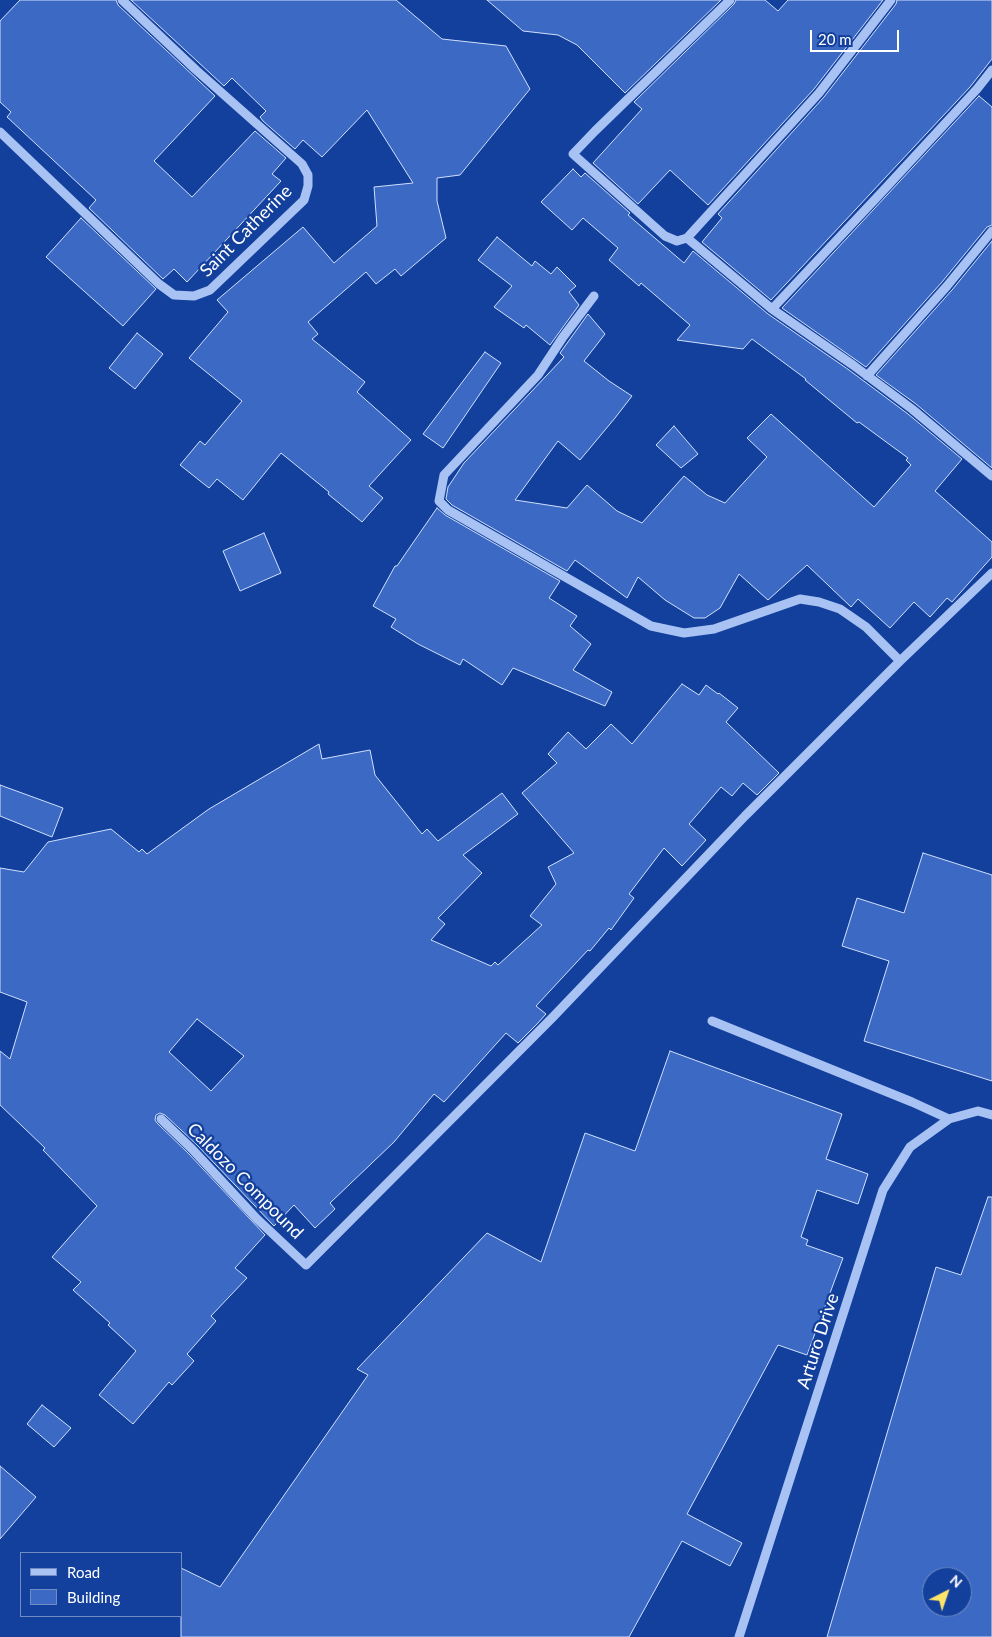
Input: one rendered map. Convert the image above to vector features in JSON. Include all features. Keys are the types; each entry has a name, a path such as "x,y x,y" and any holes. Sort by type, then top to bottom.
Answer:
{"street":[{"name":"Saint Catherine","path":"0,132 159,284 174,295 194,296 210,290 304,200 308,186 308,175 302,164 196,70 122,0"},
{"path":"730,0 595,131 574,154 665,236 677,241 687,238 818,93 891,0"},
{"path":"772,309 881,194 992,70"},
{"path":"867,376 947,286 992,231"},
{"path":"687,238 772,309 912,409 992,476"},
{"path":"594,296 563,337 538,375 444,475 439,501 448,510 651,626 684,633 714,629 800,599 819,602 840,609 866,627 900,661 992,573"},
{"name":"Caldozo Compound","path":"162,1119 192,1148 257,1219 306,1265 553,1018 745,816 900,661"},
{"path":"712,1021 912,1102 949,1119"},
{"name":"Arturo Drive","path":"739,1637 883,1190 910,1147 949,1119 978,1110 992,1115"}],"building":[{"path":"20,0 116,0 118,5 215,96 154,161 192,197 255,131 286,158 272,174 281,181 187,282 174,269 163,279 89,208 96,200 7,117 11,112 0,102 0,21"},
{"path":"131,0 396,0 442,39 506,46 530,89 460,175 437,178 437,201 446,238 401,276 395,269 376,284 366,272 308,322 318,334 312,339 365,382 357,392 411,440 369,486 383,498 362,522 281,453 243,500 217,479 209,488 180,465 200,441 205,445 242,401 189,358 228,312 217,300 303,227 334,263 377,226 374,187 413,183 367,110 322,157 303,140 295,149 263,121 260,117 266,111 232,78 224,86"},
{"path":"487,0 721,0 625,93 577,45 558,35 523,31"},
{"path":"736,0 765,0 778,11 788,0 883,0 814,89 708,205 670,170 638,204 593,163 642,109 634,102"},
{"path":"897,0 992,0 992,59 970,87 771,300 702,242 722,218 718,214 824,97 896,4"},
{"path":"979,96 992,107 992,225 987,227 942,282 866,367 782,308"},
{"path":"573,169 581,177 585,173 630,213 628,215 684,263 693,251 768,314 849,370 908,414 962,459 935,491 992,542 992,557 952,602 947,598 930,617 914,602 890,628 858,599 851,607 807,565 768,600 739,574 720,608 705,618 694,618 665,600 638,577 627,598 575,560 567,571 452,505 446,499 448,487 464,463 564,357 560,353 588,314 605,334 584,361 632,396 580,460 558,441 515,500 567,508 587,485 617,511 642,523 684,476 707,495 725,503 767,457 747,438 771,414 874,507 911,465 906,460 908,458 859,422 857,423 806,379 752,339 743,349 677,340 690,325 641,283 639,286 609,260 618,248 583,218 572,230 541,202"},
{"path":"81,218 156,289 123,326 46,257"},
{"path":"497,237 532,266 535,261 551,274 557,267 576,286 569,292 579,305 550,345 526,325 524,328 494,307 512,286 478,260"},
{"path":"992,241 992,468 916,404 876,375 952,290"},
{"path":"137,333 163,354 135,389 109,368"},
{"path":"485,352 501,363 443,448 423,434"},
{"path":"674,426 698,454 681,468 656,445"},
{"path":"437,508 445,515 560,581 549,598 577,616 570,626 591,644 573,670 612,692 605,706 513,668 502,685 463,659 460,665 418,644 391,627 396,619 373,606 395,566 397,566"},
{"path":"264,533 281,573 240,591 223,551"},
{"path":"682,684 699,695 706,685 738,708 726,722 779,773 757,795 743,783 732,796 721,787 689,824 706,840 682,866 664,848 629,894 634,898 611,930 609,928 590,951 588,950 536,1006 546,1014 537,1024 518,1043 506,1033 444,1102 434,1094 394,1142 330,1203 335,1209 315,1228 294,1205 274,1226 197,1145 165,1115 160,1113 156,1115 155,1120 157,1123 265,1235 235,1268 247,1278 211,1316 216,1321 187,1354 194,1361 172,1385 169,1382 133,1424 99,1395 136,1351 108,1325 110,1323 73,1290 81,1282 52,1257 97,1206 43,1150 45,1148 0,1105 0,1051 10,1059 27,1002 0,992 0,868 24,872 48,842 111,829 139,852 142,849 147,854 209,809 319,744 322,759 370,750 375,775 422,834 427,829 438,841 502,793 518,814 463,855 482,873 438,918 445,924 431,940 491,966 495,962 498,965 542,925 530,916 556,884 548,867 574,853 522,793 557,763 548,754 568,732 586,749 611,724 632,744","holes":["197,1019 244,1056 211,1091 169,1052"]},
{"path":"0,785 63,808 52,837 0,816"},
{"path":"923,853 992,875 992,1081 864,1041 889,961 842,946 857,898 904,913"},
{"path":"670,1051 842,1114 826,1159 868,1174 858,1204 817,1190 801,1237 808,1240 806,1245 843,1258 807,1355 778,1345 687,1514 742,1543 730,1566 682,1541 629,1637 181,1637 182,1568 220,1587 368,1375 357,1369 487,1233 541,1262 585,1133 635,1151"},
{"path":"988,1197 992,1197 992,1637 827,1637 936,1267 961,1275"},
{"path":"42,1405 71,1428 54,1447 27,1424"},
{"path":"0,1466 36,1497 0,1539"}]}
